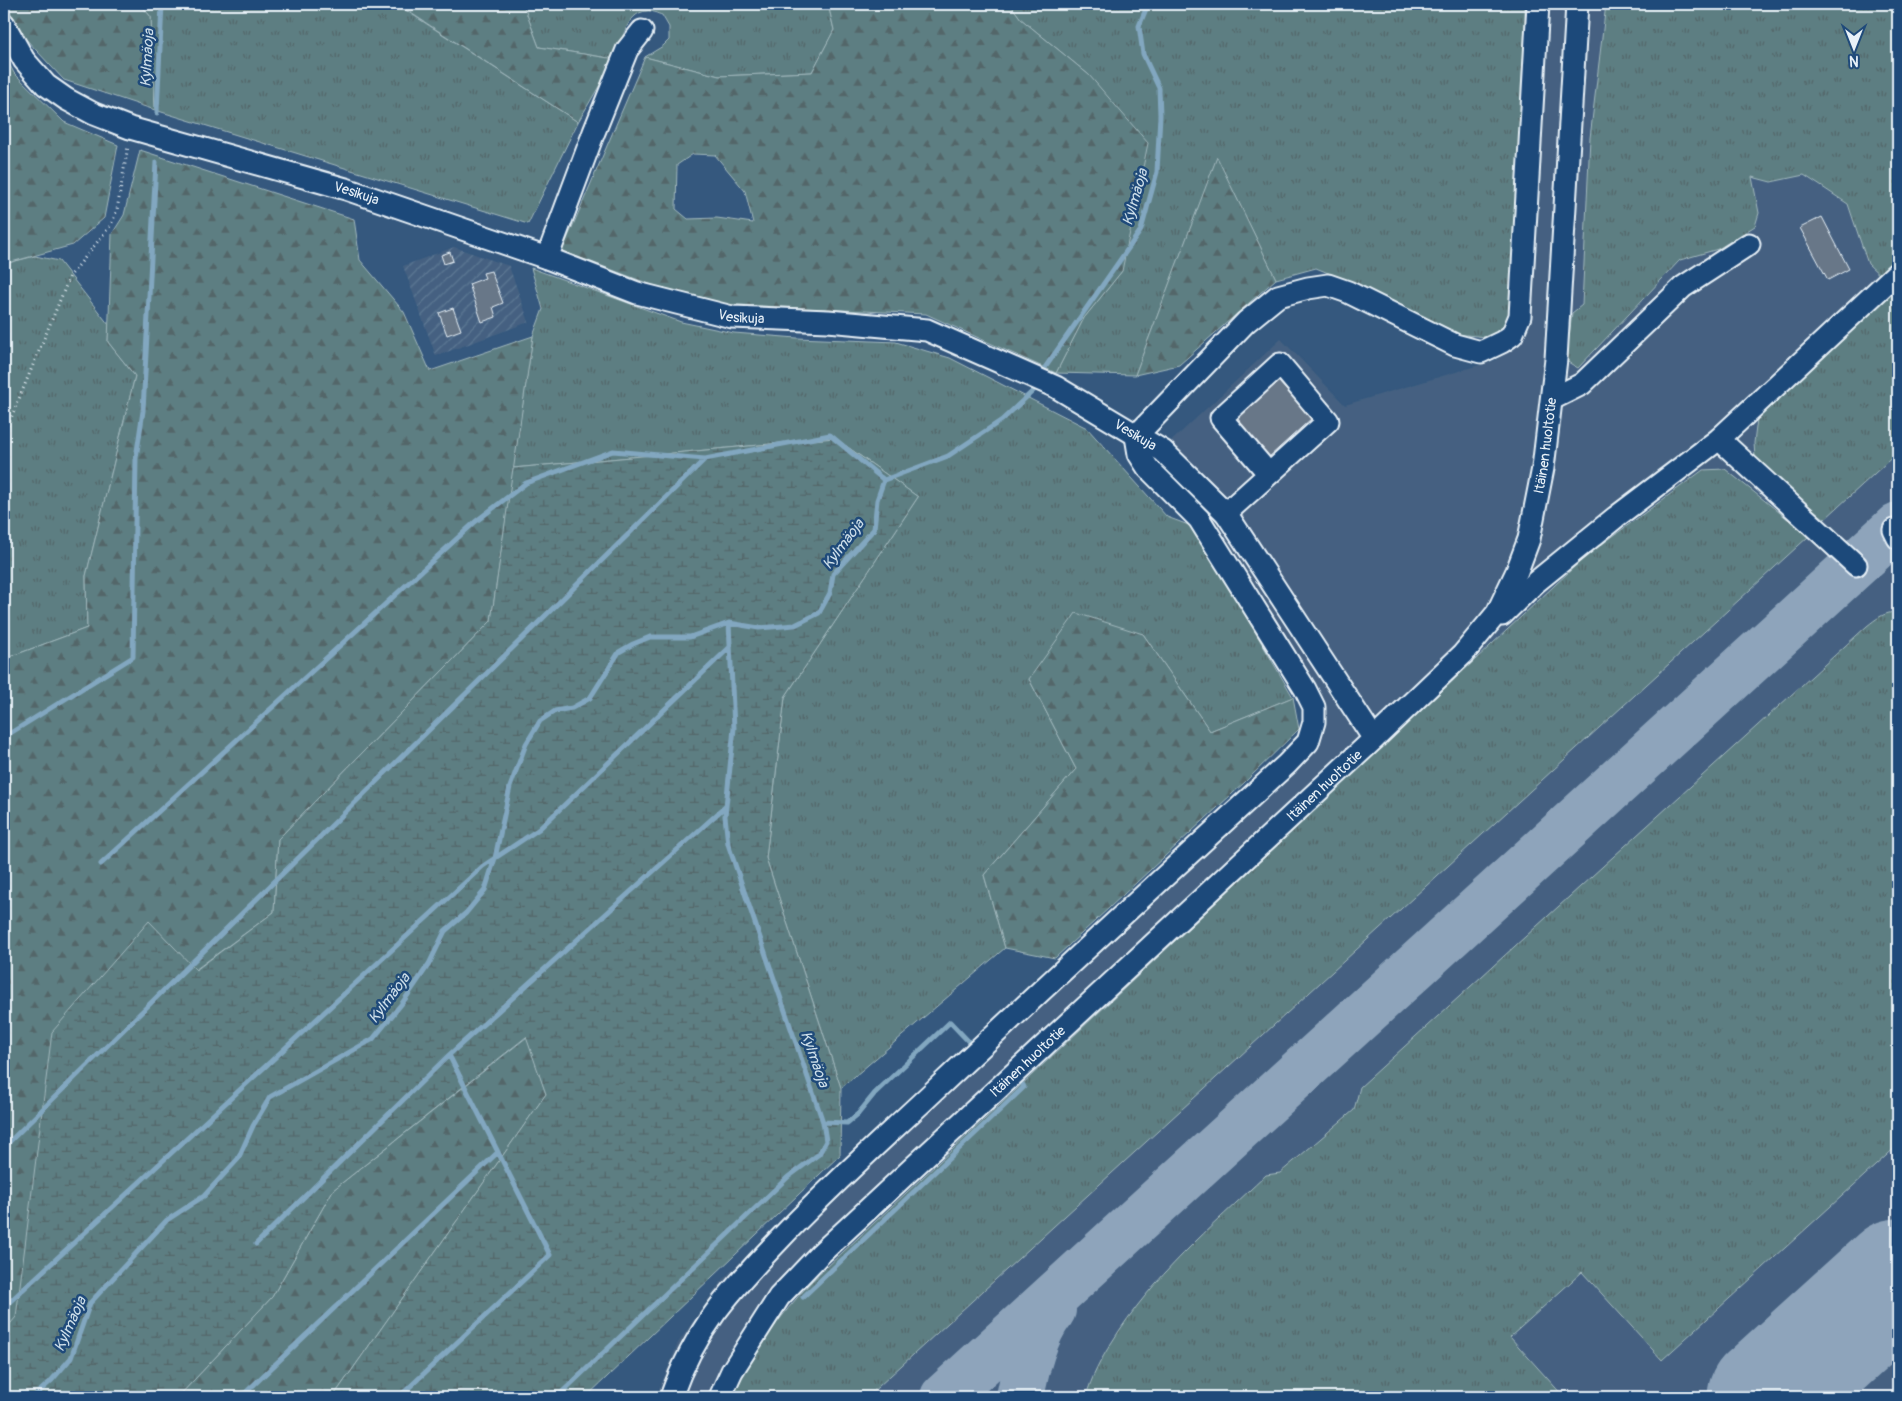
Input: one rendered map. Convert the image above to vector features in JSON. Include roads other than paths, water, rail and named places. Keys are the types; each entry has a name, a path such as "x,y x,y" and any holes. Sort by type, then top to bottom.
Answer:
{"lane":[{"path":"671,1397 680,1370 710,1317 731,1290 802,1215 1287,764 1308,742 1314,722 1314,707 1305,689 1199,519 1148,468 1139,454 1136,436 1246,322 1278,296 1328,285 1348,292 1455,344 1481,352 1512,335 1520,316 1538,4"},
{"name":"Itäinen huoltotie","path":"720,1397 732,1371 779,1297 820,1254 1374,740 1463,654 1497,613 1517,572 1526,547 1543,468 1552,398 1577,4"},
{"name":"Vesikuja","path":"4,24 24,60 46,85 66,99 94,114 130,128 346,189 547,258 637,293 732,317 828,321 927,330 1056,387 1164,451 1226,513 1374,740"},
{"path":"547,258 594,132 628,50 642,32"},
{"path":"1552,398 1582,384 1683,287 1749,244"},
{"path":"1463,654 1536,582 1616,517 1719,439 1898,272"},
{"path":"1226,513 1269,474 1328,420 1280,364 1221,418 1269,474"},
{"path":"1719,439 1856,565"}],"waterway":[{"name":"Kylmäoja","path":"157,113 162,4"},
{"name":"Kylmäoja","path":"1042,372 1141,230 1157,172 1160,115 1159,88 1143,54 1139,26 1148,4"},
{"path":"4,737 133,657 136,458 143,411 156,162"},
{"name":"Kylmäoja","path":"33,1397 51,1381 71,1358 90,1303 167,1220 204,1196 238,1159 253,1126 270,1097 373,1039 403,1002 429,964 445,931 466,913 485,890 495,858 510,787 526,744 540,721 555,711 572,708 590,698 619,652 650,637 690,637 729,623 759,628 795,625 819,613 830,593 833,574 874,529 877,500 884,480 948,456 1002,420 1033,391"},
{"path":"4,1147 705,459 830,435 884,480"},
{"path":"101,864 475,522 526,483 613,451 705,459"},
{"name":"Kylmäoja","path":"557,1397 788,1177 819,1154 826,1141 823,1122 728,844 725,816 734,728 729,623"},
{"path":"4,1307 483,866 539,829 730,647"},
{"path":"399,1397 550,1255 449,1055 726,806"},
{"path":"823,1122 847,1123 858,1114 875,1093 950,1022 971,1044"},
{"path":"256,1244 449,1055"},
{"path":"803,1297 1024,1087 1023,1085"},
{"path":"241,1397 498,1152"}]}
